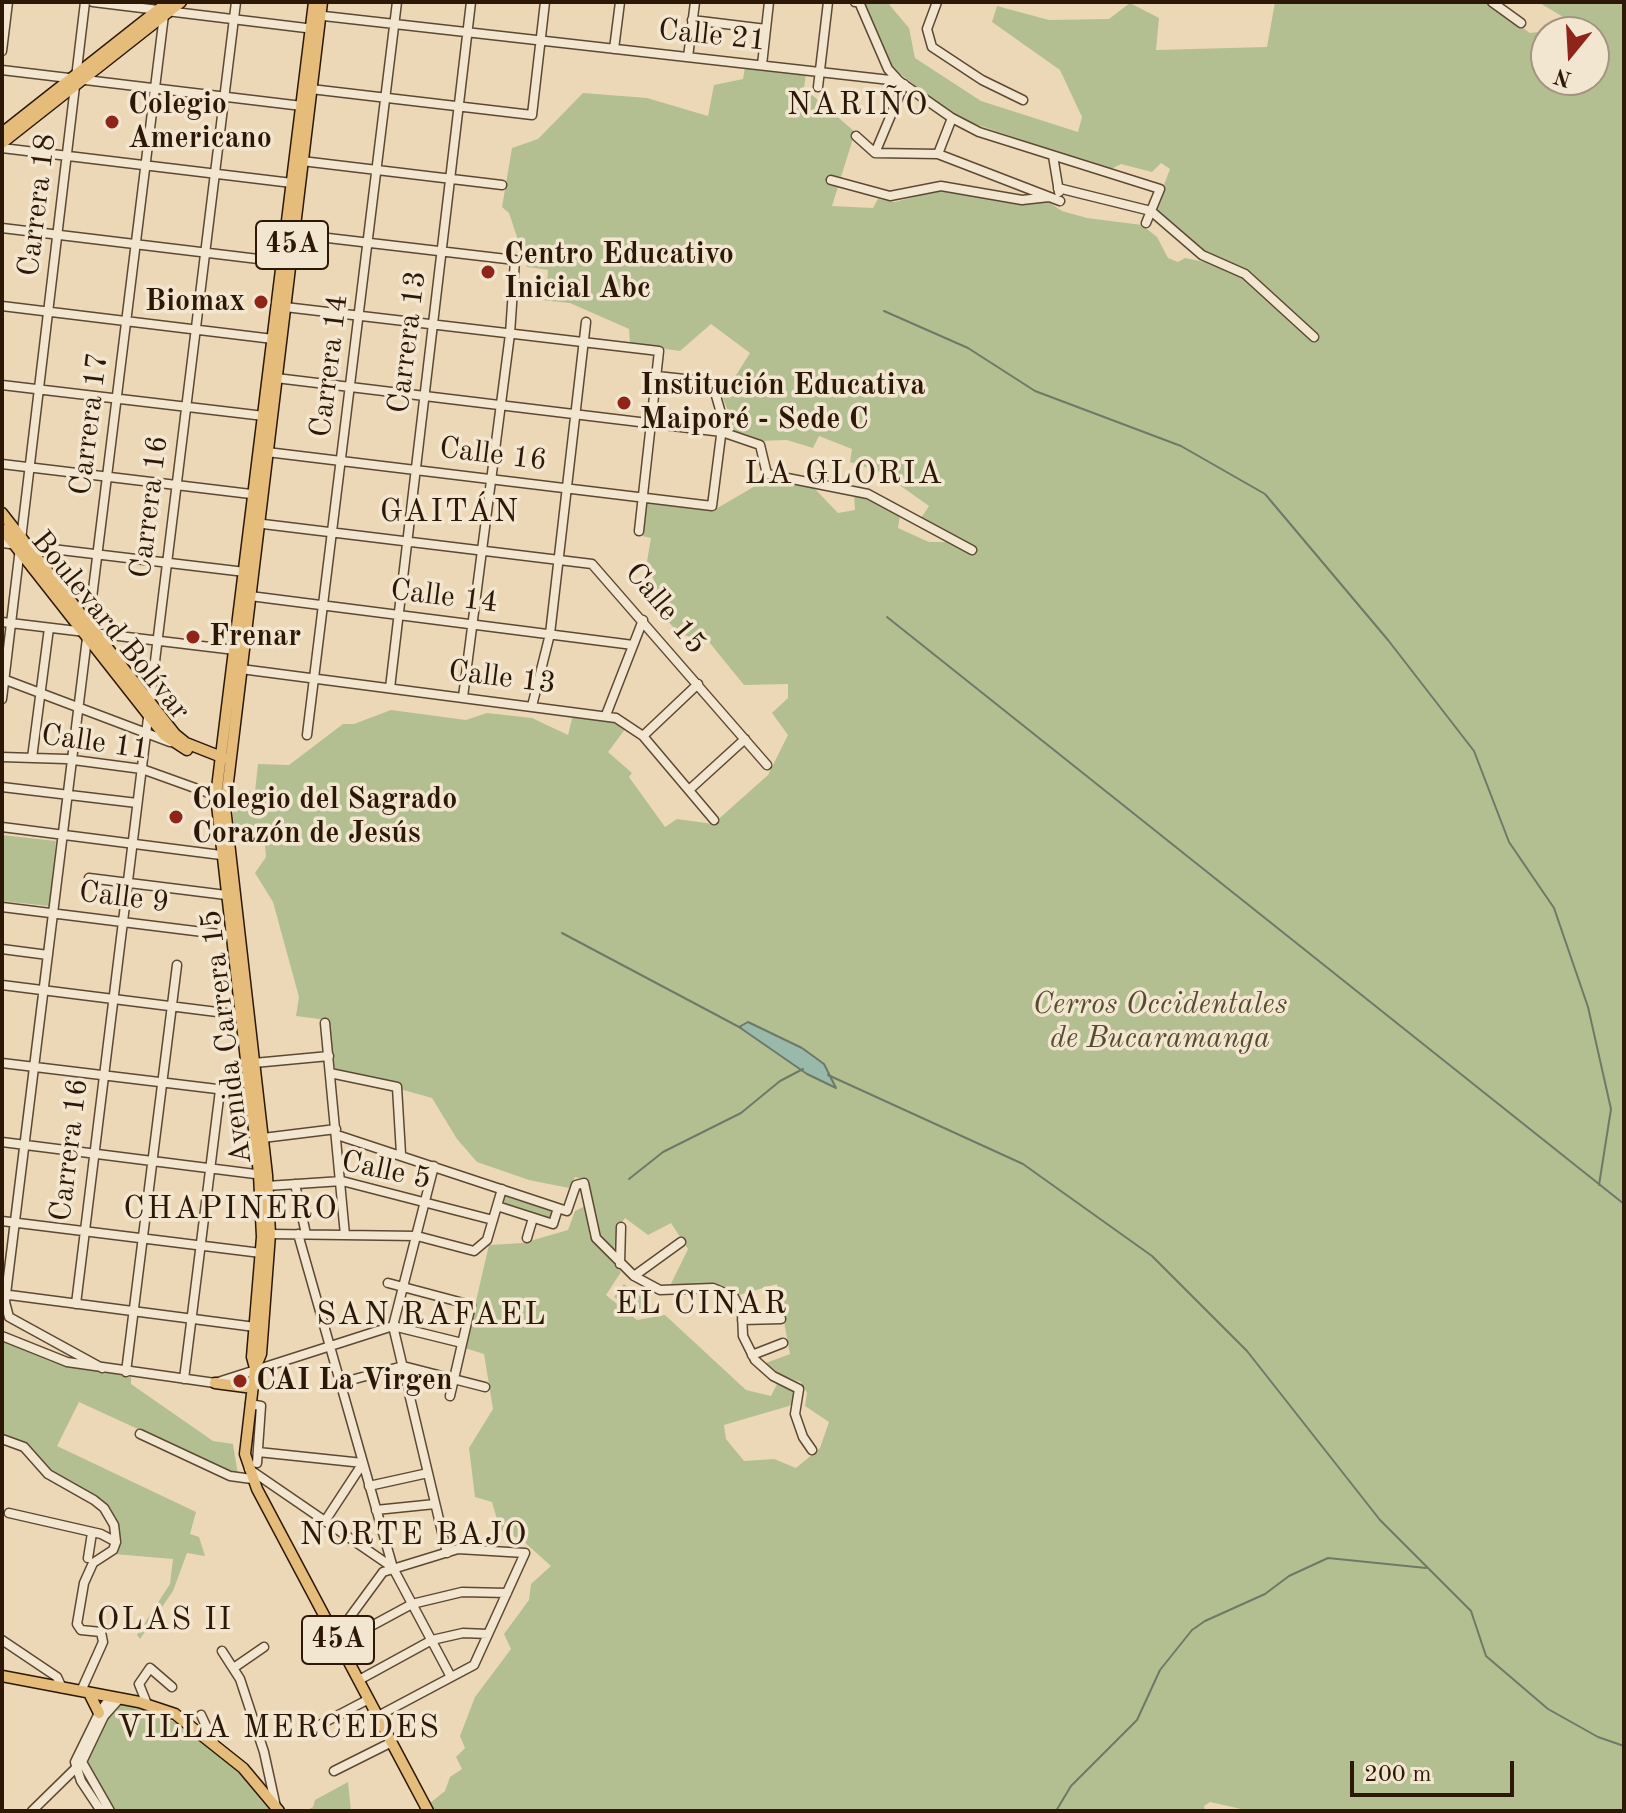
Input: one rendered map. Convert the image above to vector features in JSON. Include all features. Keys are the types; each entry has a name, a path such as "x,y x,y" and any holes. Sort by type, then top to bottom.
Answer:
{"main road":[{"path":"2,145 165,8 181,2"},
{"name":"Avenida Carrera 15","path":"314,2 317,15"},
{"name":"Avenida Carrera 15","path":"258,495 264,416 292,183 317,15 322,2"},
{"name":"Avenida Carrera 15","path":"255,1368 263,1335 270,1234 241,1015 236,936 221,855 221,797 245,572 267,452 294,234 315,29"},
{"path":"2,133 77,79"},
{"name":"Boulevard Bolívar","path":"2,513 18,545"},
{"name":"Avenida Carrera 15","path":"225,761 250,596 254,523"},
{"name":"Boulevard Bolívar","path":"2,529 179,738 225,761"},
{"name":"Boulevard Bolívar","path":"89,632 148,715 176,745 225,761"},
{"name":"Avenida Carrera 15","path":"221,797 263,1138 261,1253 252,1357 255,1368"},
{"name":"45A","path":"255,1368 245,1442 253,1470 426,1810"},
{"path":"215,1383 253,1388"},
{"path":"2,1676 147,1704 181,1717 252,1777 278,1809"},
{"path":"85,1692 101,1715"}],"street":[{"path":"2,51 8,2"},
{"name":"Carrera 18","path":"2,699 7,623 40,389 85,2"},
{"path":"93,2 165,8 315,29"},
{"name":"Carrera 16","path":"76,1304 236,2"},
{"name":"Carrera 14","path":"307,735 397,2"},
{"name":"Carrera 13","path":"390,688 427,396 471,2"},
{"path":"311,89 532,115 545,2"},
{"path":"614,49 620,2"},
{"path":"688,57 695,2"},
{"path":"762,65 769,2"},
{"path":"818,87 828,2"},
{"path":"857,2 888,69 901,82 875,153"},
{"path":"937,2 927,29 932,47 982,80 1023,100"},
{"path":"1492,2 1521,23"},
{"name":"Carrera 17","path":"4,1294 16,1222 165,8"},
{"name":"Calle 21","path":"317,15 901,82 952,118 979,132 1160,189 1151,211"},
{"path":"692,20 766,29"},
{"path":"2,70 302,106"},
{"path":"938,154 952,118"},
{"path":"856,136 875,153 938,154 1060,201 1053,156"},
{"path":"2,145 292,183"},
{"path":"302,161 502,185"},
{"path":"831,180 890,196 941,186 1022,200 1049,197"},
{"path":"1058,188 1151,211 1209,258 1245,274 1314,337"},
{"path":"1146,223 1151,211"},
{"path":"2,228 283,262"},
{"path":"294,234 515,260 510,334 463,697"},
{"path":"2,306 273,339"},
{"path":"285,307 659,351 639,531"},
{"path":"532,706 550,634 586,322"},
{"path":"657,376 712,382 722,415 722,432"},
{"path":"276,378 722,432 749,439 762,448 767,474 874,497 972,550"},
{"path":"2,385 264,416"},
{"name":"Calle 16","path":"267,452 712,506 722,432"},
{"path":"2,464 258,495"},
{"name":"Calle 15","path":"254,523 559,559 597,567 767,765"},
{"path":"18,545 245,572"},
{"name":"Calle 14","path":"250,596 633,645"},
{"path":"606,715 643,620"},
{"path":"7,623 235,650"},
{"path":"32,758 49,628"},
{"name":"Calle 13","path":"241,669 606,715 626,723 643,736 714,820"},
{"path":"3,680 176,745"},
{"path":"643,736 698,684"},
{"path":"689,790 745,739"},
{"name":"Calle 11","path":"2,757 72,759 142,769 221,797"},
{"path":"2,787 137,803"},
{"path":"2,827 221,855"},
{"path":"89,878 226,895"},
{"name":"Calle 9","path":"2,907 236,936"},
{"path":"2,949 48,955"},
{"path":"126,1372 177,965"},
{"path":"2,985 241,1015"},
{"path":"325,1023 345,1235"},
{"path":"254,1063 329,1056"},
{"path":"2,1063 250,1093"},
{"path":"330,1073 397,1087 401,1154"},
{"path":"184,1379 220,1090"},
{"path":"263,1138 337,1132 563,1210"},
{"name":"Calle 5","path":"2,1142 210,1169 295,1184 342,1181 493,1220"},
{"path":"434,1166 393,1326 447,1553"},
{"path":"497,1206 553,1224 576,1185 584,1183 596,1238 634,1276 660,1290 706,1287 725,1291 737,1301 743,1336 752,1355 773,1376 797,1386 800,1394 795,1414 812,1450"},
{"path":"295,1184 302,1234 329,1344 393,1568 451,1677"},
{"path":"270,1234 417,1236 474,1251 487,1240 502,1189"},
{"path":"527,1238 533,1218"},
{"path":"2,1221 261,1253"},
{"path":"620,1264 621,1227"},
{"path":"634,1276 681,1242"},
{"path":"388,1283 471,1305 450,1396"},
{"path":"102,1368 9,1317 4,1294 255,1327"},
{"path":"742,1320 781,1319"},
{"path":"2,1336 50,1357 126,1372 215,1383 393,1326 462,1343"},
{"path":"752,1355 783,1343"},
{"path":"340,1383 403,1366 485,1387"},
{"path":"250,1404 261,1406 258,1452 253,1470"},
{"path":"140,1434 230,1476 253,1470 393,1568"},
{"path":"2,1439 24,1447 48,1474 104,1508 114,1525 116,1542 111,1553 93,1563 86,1575 77,1619 81,1630 101,1632 100,1652 85,1692"},
{"path":"258,1452 363,1463"},
{"path":"325,1521 363,1463"},
{"path":"369,1486 428,1473"},
{"path":"376,1510 435,1504"},
{"path":"9,1513 92,1533 116,1542"},
{"path":"88,1558 92,1533"},
{"path":"338,1640 375,1580 393,1568 458,1549 525,1553 474,1665 378,1716"},
{"path":"338,1640 412,1604 462,1592 507,1593"},
{"path":"359,1680 432,1640 457,1633 488,1634"},
{"path":"2,1640 57,1677 62,1688"},
{"path":"235,1667 264,1647"},
{"path":"222,1651 235,1667 264,1752 278,1809"},
{"path":"147,1704 139,1684 150,1668 172,1687"},
{"path":"101,1811 78,1765 79,1752 101,1715 116,1698"},
{"path":"308,1731 369,1699"},
{"path":"201,1715 214,1743"},
{"path":"334,1771 392,1742"},
{"path":"32,1811 78,1765"},
{"path":"78,1765 110,1811"}],"green space":[{"name":"Cerros Occidentales de Bucaramanga","path":"863,2 887,2 909,28 915,58 981,101 1078,132 1082,117 1060,70 992,22 997,6 1049,20 1109,19 1130,3 1159,18 1156,50 1267,47 1275,2 1488,2 1530,33 1530,96 1610,96 1610,16 1562,16 1538,2 1624,2 1624,1811 1250,1811 1210,1802 1204,1806 1205,1811 435,1811 430,1803 445,1791 450,1777 462,1769 456,1757 465,1748 460,1736 475,1697 511,1649 504,1634 529,1600 531,1584 551,1566 522,1540 500,1530 492,1502 475,1497 469,1448 493,1409 484,1354 465,1348 489,1245 523,1243 568,1230 575,1211 585,1206 590,1237 621,1272 606,1295 637,1320 665,1315 746,1390 771,1396 778,1382 795,1390 793,1403 789,1406 724,1425 726,1439 744,1461 774,1459 796,1468 820,1448 829,1422 805,1406 807,1393 801,1382 773,1373 763,1364 790,1354 777,1284 739,1295 712,1284 669,1288 688,1249 671,1223 648,1235 625,1218 618,1228 613,1255 599,1234 588,1181 575,1177 569,1188 529,1180 477,1162 457,1139 432,1098 335,1071 327,1020 296,1016 299,997 273,902 255,873 266,857 264,835 234,836 232,794 255,791 258,764 289,765 343,724 354,724 391,710 466,720 487,713 532,718 568,735 573,715 609,720 626,728 608,752 632,773 629,777 665,827 677,819 713,824 768,775 788,735 772,713 788,698 788,684 744,685 709,642 680,634 661,614 663,606 646,587 654,580 646,567 651,538 642,536 646,502 714,510 769,478 813,487 838,513 855,510 854,495 873,499 900,515 898,528 929,542 948,542 953,534 919,521 929,506 881,472 850,462 852,449 819,436 813,448 787,440 759,441 727,430 728,411 716,381 733,380 750,353 711,324 680,351 630,344 629,329 570,303 541,300 541,287 547,283 548,270 527,267 509,213 502,207 512,148 538,139 583,93 647,98 708,116 714,85 743,79 745,67 806,74 804,88 855,132 832,206 873,208 878,199 895,202 940,190 1017,202 1047,201 1062,211 1087,218 1142,225 1157,237 1168,258 1178,262 1185,258 1210,263 1219,260 1201,250 1155,208 1170,169 1161,163 1152,172 1121,164 1109,170 958,118 891,67"},
{"path":"2,835 56,841 49,906 2,901"},
{"path":"505,1193 554,1210 550,1221 501,1205"},
{"path":"624,1284 649,1303 640,1316 614,1297"},
{"path":"2,1341 52,1362 131,1377 131,1384 213,1441 233,1444 238,1475 79,1402 57,1446 196,1512 190,1534 199,1537 205,1556 187,1553 173,1591 140,1639 137,1635 170,1584 173,1559 114,1554 120,1540 109,1507 51,1471 28,1446 2,1435"},
{"path":"123,1703 183,1725 231,1764 272,1811 113,1811 87,1763 103,1724"},
{"path":"348,1782 351,1811 306,1811 313,1807 315,1800"}],"shaded area":[{"path":"748,1022 802,1048 824,1064 836,1088 807,1074 739,1027"}],"waterway":[{"path":"884,311 968,348 1035,391 1181,446 1265,494 1388,640 1474,751 1509,842 1554,908 1588,1007 1611,1109 1599,1185"},
{"path":"887,617 1624,1204"},
{"path":"562,933 741,1028"},
{"path":"629,1179 663,1152 741,1113 780,1081 803,1069"},
{"path":"828,1075 1023,1164 1152,1256 1247,1351 1380,1520 1471,1611 1486,1656 1548,1709 1598,1737 1624,1746"},
{"path":"1056,1811 1071,1786 1137,1720 1160,1670 1192,1630 1205,1621 1265,1594 1289,1576 1328,1558 1426,1568"}],"place":[{"name":"Colegio Americano","path":"112,122"},
{"name":"Centro Educativo Inicial Abc","path":"488,272"},
{"name":"Biomax","path":"261,302"},
{"name":"Institución Educativa Maiporé - Sede C","path":"624,403"},
{"name":"Frenar","path":"193,637"},
{"name":"Colegio del Sagrado Corazón de Jesús","path":"176,817"},
{"name":"CAI La Virgen","path":"240,1381"}],"district":[{"name":"NARIÑO","path":"858,106"},
{"name":"LA GLORIA","path":"844,475"},
{"name":"GAITÁN","path":"450,513"},
{"name":"CHAPINERO","path":"231,1210"},
{"name":"EL CINAR","path":"702,1305"},
{"name":"SAN RAFAEL","path":"432,1316"},
{"name":"NORTE BAJO","path":"414,1536"},
{"name":"OLAS II","path":"165,1621"},
{"name":"VILLA MERCEDES","path":"279,1729"}]}
